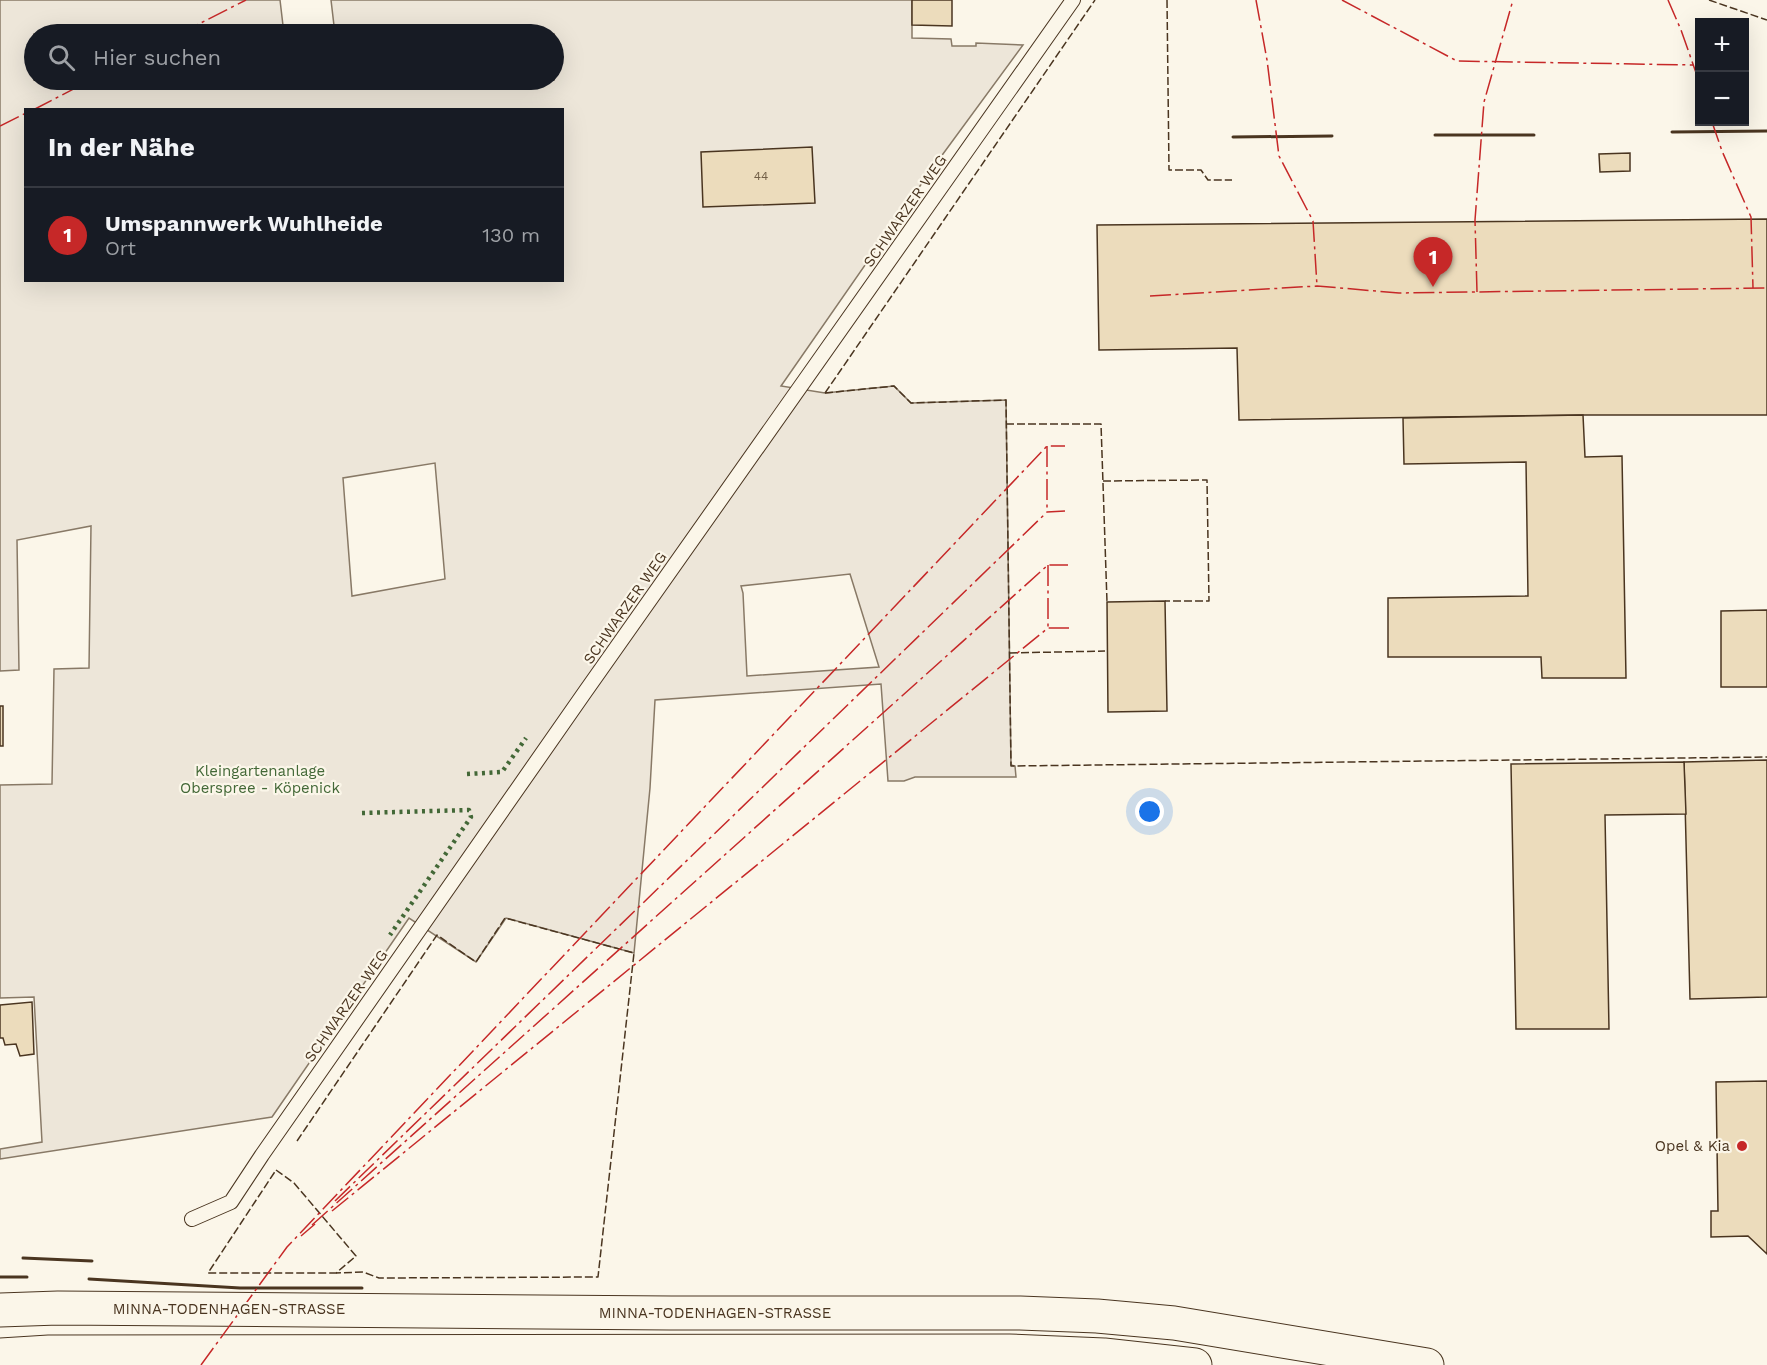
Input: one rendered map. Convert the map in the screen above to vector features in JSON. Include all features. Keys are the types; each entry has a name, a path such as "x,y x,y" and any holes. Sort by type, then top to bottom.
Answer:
{"main road":[{"name":"MINNA-TODENHAGEN-STRASSE","path":"0,1310 58,1308 1064,1314 1174,1323 1426,1365"},
{"path":"0,1355 49,1352 1009,1351 1104,1355 1196,1365"}],"lane":[{"name":"SCHWARZER WEG","path":"192,1219 231,1202 585,692 1073,0"}],"green space":[{"name":"Kleingartenanlage Oberspree - Köpenick","path":"0,0 280,0 283,24 24,24 24,90 564,90 564,24 334,24 331,0 912,0 912,38 951,39 952,46 976,46 976,43 1023,45 929,173 781,386 825,393 894,386 911,403 1006,400 1011,765 1015,766 1016,777 915,777 904,781 888,781 881,684 655,700 650,788 634,953 506,918 476,962 409,918 272,1117 0,1159 0,1149 42,1142 34,997 0,998 0,785 52,784 54,669 89,668 91,526 17,540 19,670 0,671","holes":["435,463 445,579 352,596 343,478","850,574 879,667 747,676 741,586"]}],"building":[{"path":"912,0 952,0 952,26 912,25"},
{"path":"812,147 815,203 703,207 701,152"},
{"path":"1630,153 1630,171 1600,172 1599,154"},
{"path":"1767,219 1767,415 1239,420 1237,348 1099,350 1097,225"},
{"path":"1583,415 1585,457 1622,456 1626,678 1542,678 1541,657 1388,657 1388,598 1528,596 1526,462 1404,464 1403,418"},
{"path":"1165,601 1167,711 1108,712 1107,602"},
{"path":"1767,610 1767,687 1721,687 1721,611"},
{"path":"0,706 3,706 3,746 0,746"},
{"path":"1767,760 1767,997 1690,999 1684,762"},
{"path":"1684,762 1686,814 1605,815 1609,1029 1516,1029 1511,764"},
{"path":"32,1002 34,1054 20,1056 16,1044 5,1045 3,1038 0,1038 0,1005"},
{"name":"Opel & Kia","path":"1767,1081 1767,1254 1748,1236 1711,1237 1711,1211 1718,1211 1716,1082"}],"hedge":[{"path":"467,774 502,772 526,738"},
{"path":"362,813 469,810 471,817 390,935"}],"fence":[{"path":"825,393 1095,0"},
{"path":"1167,0 1169,170 1201,170 1208,180 1232,180"},
{"path":"1709,0 1767,20"},
{"path":"825,393 894,386 911,403 1006,400 1011,766 1767,757"},
{"path":"1006,424 1101,424 1107,602"},
{"path":"1103,481 1207,480 1209,601 1165,601"},
{"path":"1010,653 1105,651"},
{"path":"297,1141 437,935 476,962 505,918 634,953 598,1277 379,1278 363,1272 336,1273"},
{"path":"276,1170 294,1183 356,1256 336,1273 208,1273 276,1170"}],"wall":[{"path":"1672,132 1767,131"},
{"path":"1435,135 1534,135"},
{"path":"1233,137 1332,136"},
{"path":"23,1258 92,1261"},
{"path":"0,1277 27,1277"},
{"path":"89,1279 240,1288 362,1288"}],"power":[{"path":"199,24 246,0"},
{"path":"1256,0 1267,60 1279,156 1313,221 1317,286"},
{"path":"1342,0 1457,61 1693,65"},
{"path":"1477,292 1475,220 1484,102 1513,0"},
{"path":"1668,0 1696,72"},
{"path":"37,108 72,90"},
{"path":"0,126 24,114"},
{"path":"1713,126 1751,217 1753,288"},
{"path":"1150,296 1317,286 1399,293 1767,288"},
{"path":"1047,446 1047,512"},
{"path":"201,1365 287,1247 1047,446 1065,446"},
{"path":"335,1201 1047,512 1065,511"},
{"path":"1048,565 1048,628"},
{"path":"312,1225 1048,565 1068,565"},
{"path":"332,1211 1048,628 1069,628"},
{"path":"301,1236 315,1224"}],"place":[{"name":"Umspannwerk Wuhlheide","path":"1433,287"},
{"name":"Opel & Kia","path":"1742,1146"}]}
